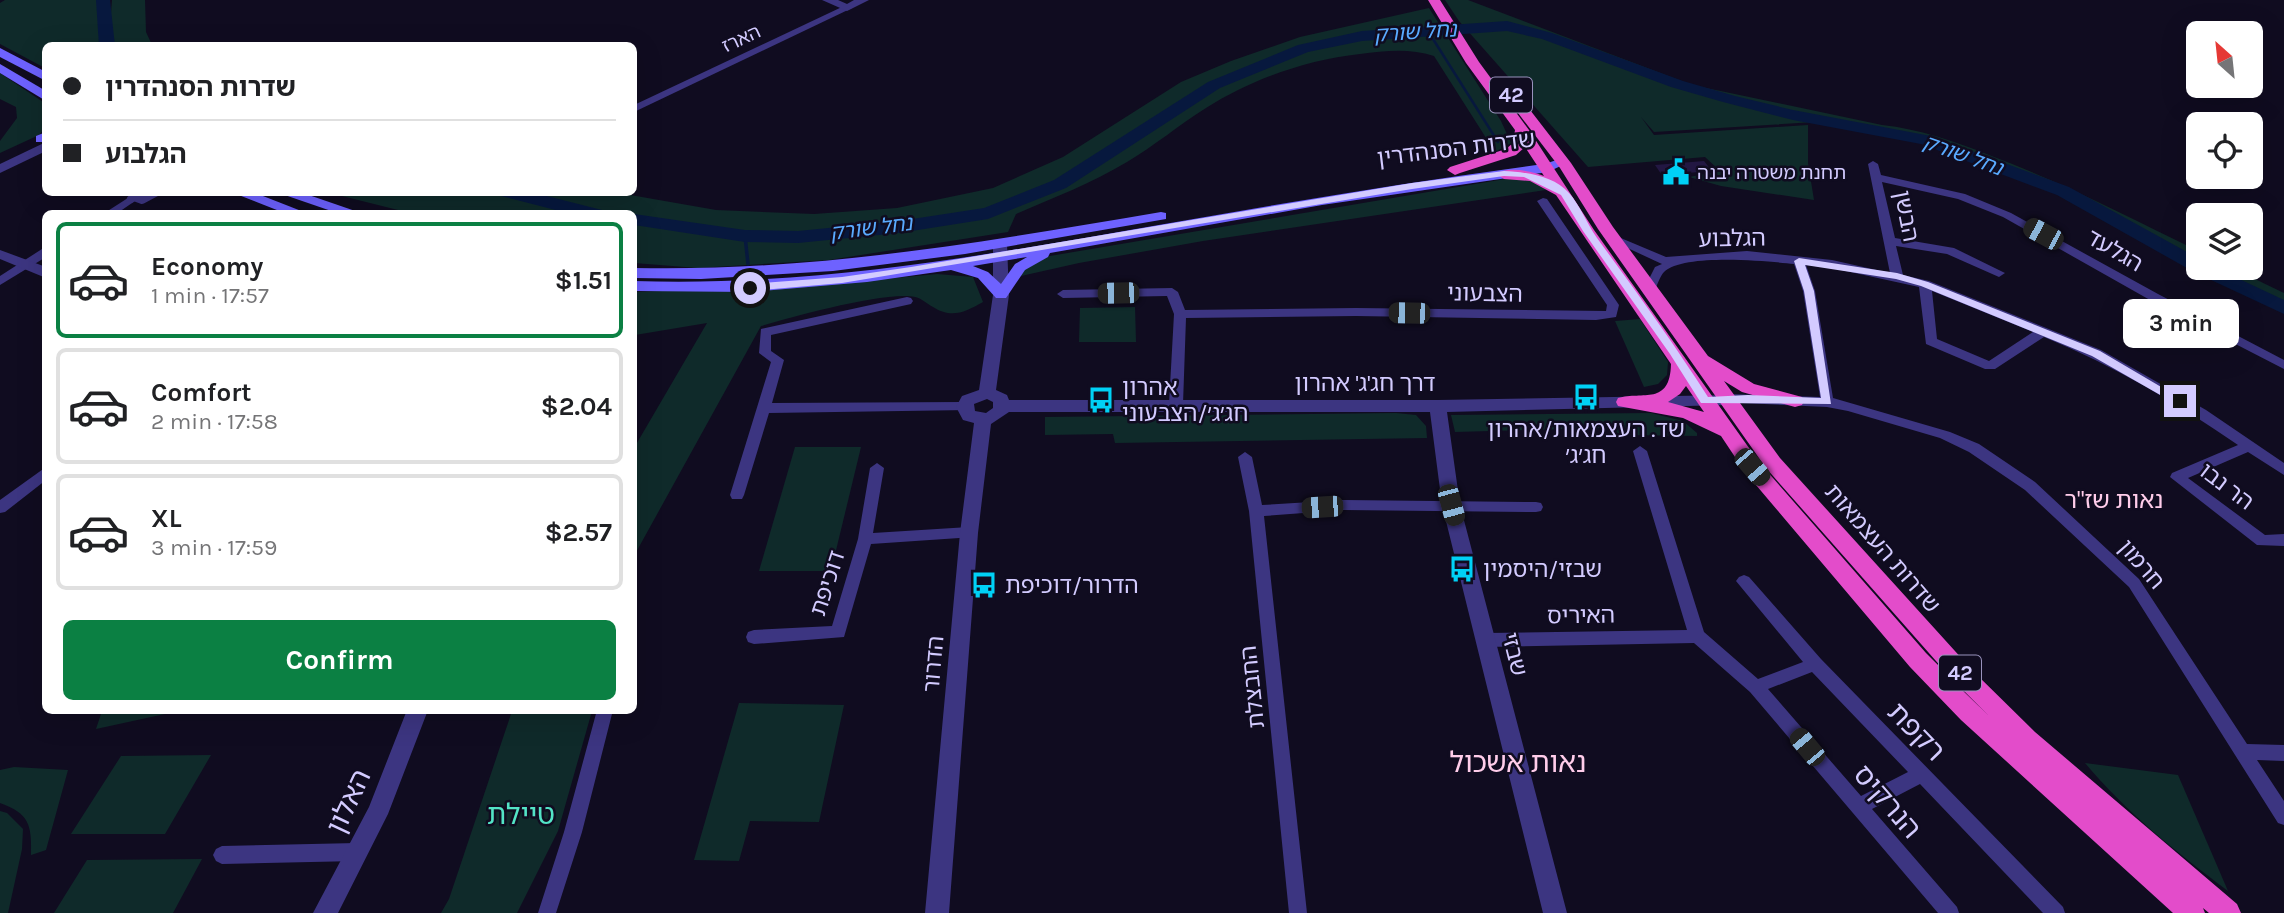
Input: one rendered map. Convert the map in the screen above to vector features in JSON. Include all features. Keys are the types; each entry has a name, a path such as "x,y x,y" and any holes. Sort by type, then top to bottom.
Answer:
{"highway":[{"name":"42","path":"1434,0 1455,31 1480,56 1550,162"},
{"name":"42","path":"1455,31 1473,63 1522,130 1550,162"},
{"path":"1455,170 1511,152 1520,144 1522,130"},
{"name":"שדרות העצמאות","path":"1550,162 1587,231 1681,362 1728,437 1873,609 1944,688 2007,750 2192,913"},
{"name":"שדרות העצמאות","path":"1550,162 1612,237 1773,463 1966,679 2027,738 2228,913"},
{"path":"1504,174 1534,177 1565,193"},
{"path":"1690,343 1705,360 1734,381 1748,388 1796,401"},
{"path":"1646,402 1672,393 1681,380 1681,362"},
{"path":"1625,402 1679,411 1709,422 1728,437"}],"main road":[{"path":"0,52 42,75"},
{"path":"0,68 42,94"},
{"name":"שדרות הסנהדרין","path":"637,286 770,287 911,270 1000,250 1455,170 1550,162"},
{"name":"שדרות הסנהדרין","path":"637,272 786,272 1083,242 1412,186 1504,174 1550,162"},
{"path":"250,196 290,210"},
{"path":"296,196 344,210"},
{"path":"911,270 971,270 987,277 1001,295 1012,276 1027,262 1047,252 1083,242"}],"street":[{"path":"828,0 847,8"},
{"name":"הארז","path":"637,108 863,0"},
{"path":"0,159 42,143"},
{"path":"0,169 42,144"},
{"name":"הבשן","path":"1873,164 1897,276"},
{"name":"הגלעד","path":"1878,178 1961,196 2007,215 2154,297 2284,365"},
{"path":"114,210 134,197 142,200 150,196"},
{"name":"הצבעוני","path":"1180,314 1612,314 1613,305 1543,201"},
{"name":"הגלבוע","path":"1612,237 1656,259 1677,261 1747,255 1897,276 1925,284 2096,354 2201,413 2284,470"},
{"path":"1890,241 1950,251 1998,273"},
{"path":"987,393 1001,295 1000,250"},
{"path":"0,254 42,272"},
{"path":"0,281 42,254"},
{"name":"הגלבוע","path":"1650,289 1659,270 1677,261"},
{"path":"1799,261 1809,291 1828,402"},
{"path":"1925,284 1931,341 1990,366 2044,331"},
{"path":"1063,294 1172,292 1180,314 1176,404"},
{"path":"737,495 778,360 765,353 765,332 907,301"},
{"path":"987,393 997,396 1003,406 999,414 983,420 969,416 964,407 972,397 987,393"},
{"name":"חרמון","path":"1727,399 1828,402 1912,424 1974,449 2002,465 2052,504 2134,583 2284,817"},
{"name":"דרך חג'ג' אהרון","path":"1003,406 1438,406 1727,399"},
{"name":"שבזי","path":"1438,406 1451,505 1555,913"},
{"path":"763,408 964,407"},
{"name":"הדרור","path":"937,913 969,533 983,420"},
{"name":"הר נבו","path":"2250,446 2177,477 2262,541 2284,540"},
{"path":"1640,451 1697,636"},
{"name":"החבצלת","path":"1245,457 1256,511 1298,913"},
{"name":"דוכיפת","path":"754,637 838,632 865,539 877,468"},
{"path":"0,508 42,475"},
{"path":"1256,511 1344,505 1536,507"},
{"path":"865,539 969,533"},
{"name":"רקפת","path":"1744,581 1815,664 2056,913"},
{"name":"האיריס","path":"1486,640 1697,636"},
{"name":"הנרקיס","path":"1697,636 1756,687 1950,913"},
{"path":"1756,687 1815,664"},
{"name":"האלון","path":"325,913 358,852 409,739 417,714"},
{"path":"547,913 573,832 604,714"},
{"path":"2244,752 2284,753"},
{"path":"1858,807 1922,774"},
{"path":"222,855 358,852"}],"green space":[{"path":"5,0 110,0 110,26 112,0 145,0 146,32 151,42 42,42 42,66 0,44 0,3"},
{"path":"1445,0 1468,0 1692,85 1936,136 2016,165 2121,213 2186,245 2186,259 2059,193 1905,133 1815,122 1654,132 1641,117 1654,135 1808,125 1808,163 1814,200 1721,186 1689,177 1720,171 1705,157 1588,167 1459,21"},
{"path":"1429,8 1501,121 1511,143 1495,152 1434,56 1397,51 1320,61 1280,72 1242,88 1206,108 1114,170 1016,214 1008,232 829,260 698,268 637,263 637,210 398,210 342,196 636,196 716,210 814,214 897,208 993,188 1063,157 1181,82 1300,37"},
{"path":"0,73 42,101 42,132 0,153 0,141 17,118 16,107 0,99"},
{"path":"1511,178 1536,181 1546,190 1203,241 1021,276 1021,270 1044,257"},
{"path":"937,274 973,277 983,302 964,311 946,313 915,297 901,296 839,306 761,326 637,551 637,443 707,323 637,335 637,292 822,285"},
{"path":"2230,280 2257,280 2284,293 2284,305"},
{"path":"1135,307 1136,342 1079,342 1080,308"},
{"path":"1640,319 1668,362 1667,375 1658,384 1644,387 1615,321"},
{"path":"1396,413 1416,415 1426,426 1427,438 1115,443 1113,434 1045,435 1045,417"},
{"path":"1651,413 1683,421 1697,436 1623,435 1604,428 1455,432 1451,415"},
{"path":"795,447 861,447 831,571 759,571"},
{"path":"739,703 844,705 819,822 750,821 739,861 694,860"},
{"path":"101,714 165,714 96,729"},
{"name":"טיילת","path":"511,714 591,714 558,831 517,913 441,913 449,899"},
{"path":"211,755 165,834 71,834 121,756"},
{"path":"2085,763 2178,775 2228,891 2153,831 2118,799"},
{"path":"14,767 68,770 46,850 31,855 31,836 27,821 17,811 0,803 0,770"},
{"path":"0,811 7,813 23,829 22,849 8,913 0,913"},
{"path":"202,859 173,913 54,913 87,860"}],"building":[{"name":"תחנת משטרה יבנה","path":"1704,161 1712,171 1674,174 1679,180 1666,181 1655,165"}],"waterway":[{"name":"נחל שורק","path":"103,0 107,42"},
{"name":"נחל שורק","path":"637,220 745,236 798,237 899,227 988,213 1060,184 1214,85 1304,48 1362,36 1507,26 1547,36 1677,84 1729,99 1793,115 1925,140 2063,191 2186,259"},
{"path":"1416,30 1433,39 1498,142"},
{"name":"נחל שורק","path":"523,196 579,210"},
{"path":"745,236 748,264"},
{"name":"נחל שורק","path":"2226,280 2284,308"}],"place":[{"name":"תחנת משטרה יבנה","path":"1676,172"},
{"name":"שד. העצמאות/אהרון חג׳ג׳","path":"1586,397"},
{"name":"אהרון חג׳ג׳/הצבעוני","path":"1101,400"},
{"name":"שבזי/היסמין","path":"1462,569"},
{"name":"הדרור/דוכיפת","path":"984,585"}],"district":[{"name":"נאות שז\"ר","path":"2114,500"},
{"name":"נאות אשכול","path":"1518,762"}],"route":[{"path":"750,288 842,280 1000,257 1412,186 1504,174 1525,174 1565,193 1587,231 1674,351 1705,401 1748,398 1828,402 1806,276 1799,261 1832,264 1925,284 1987,307 2096,354 2180,401"}]}
